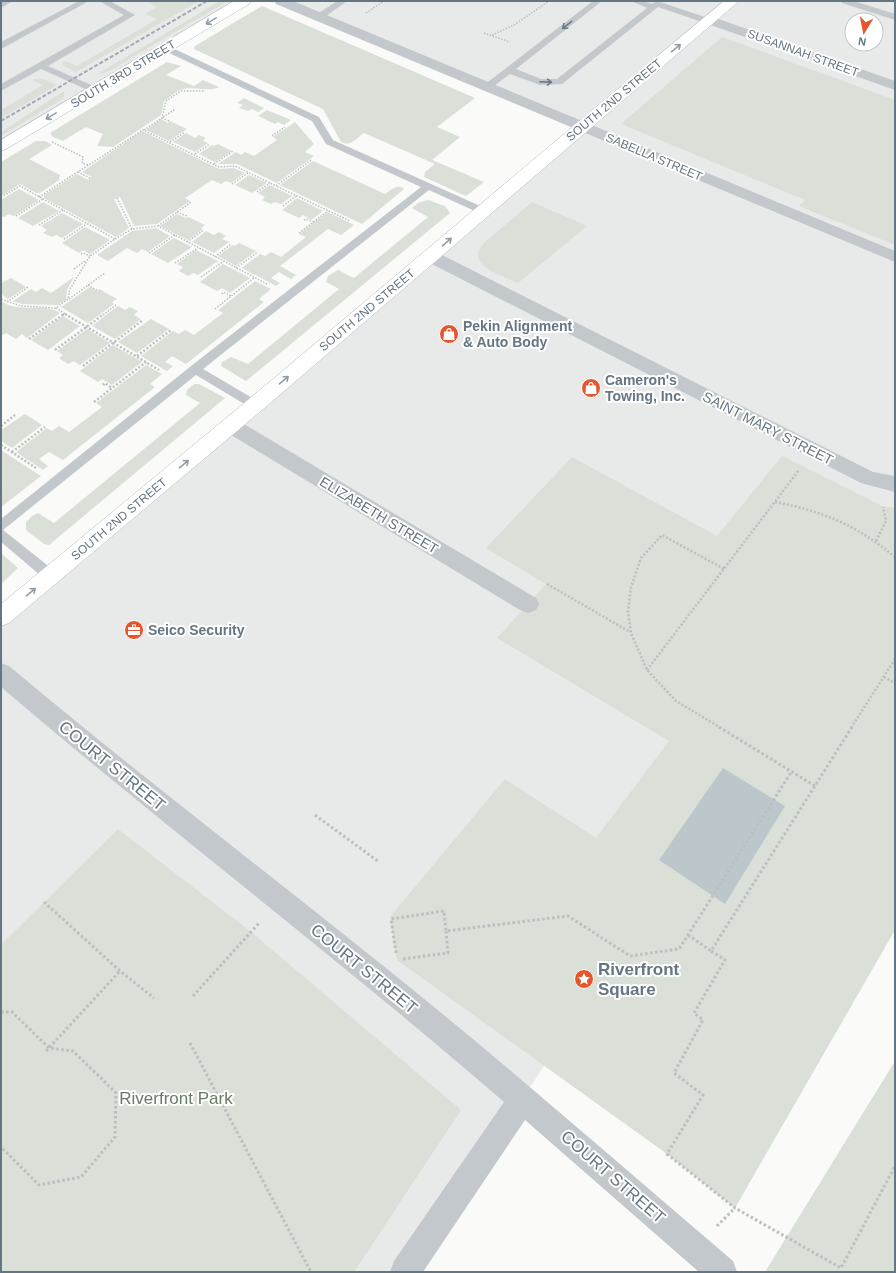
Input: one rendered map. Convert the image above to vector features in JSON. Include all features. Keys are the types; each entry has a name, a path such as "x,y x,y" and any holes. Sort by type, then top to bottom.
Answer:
{"main road":[{"name":"SOUTH 3RD STREET","path":"1,146 244,1"},
{"name":"SOUTH 2ND STREET","path":"1,617 255,405 582,126 732,1"}],"street":[{"name":"SABELLA STREET","path":"281,1 895,257"},
{"name":"SUSANNAH STREET","path":"709,20 895,86"},
{"name":"SAINT MARY STREET","path":"430,256 868,478 895,484"},
{"name":"ELIZABETH STREET","path":"230,425 528,604"},
{"name":"COURT STREET","path":"1,673 141,790 523,1098 722,1272"},
{"path":"405,1272 523,1098"}],"lane":[{"path":"1,5 9,1"},
{"path":"1,46 86,1"},
{"path":"1,88 131,15 103,1"},
{"path":"319,17 343,1"},
{"path":"487,87 598,1"},
{"path":"635,1 653,7"},
{"path":"845,1 895,17"},
{"path":"509,70 540,82 559,82 657,4 709,20"},
{"path":"166,48 316,119 329,142 482,211"},
{"path":"41,66 95,90"},
{"path":"1,526 195,369 428,186"},
{"path":"195,369 255,405"},
{"path":"1,535 51,576"}],"path":[{"path":"365,14 384,1"},
{"path":"492,36 514,25 549,1"},
{"path":"484,32 516,44"},
{"path":"162,118 166,102 181,91 202,90"},
{"path":"39,197 175,109"},
{"path":"162,118 169,121"},
{"path":"143,130 219,167 235,166 249,172 351,222"},
{"path":"170,142 184,132"},
{"path":"48,140 83,157 82,163 88,165"},
{"path":"195,154 210,144"},
{"path":"214,164 233,151"},
{"path":"276,186 311,160"},
{"path":"78,172 90,178"},
{"path":"232,184 249,172"},
{"path":"257,192 270,183"},
{"path":"1,198 20,186 115,239"},
{"path":"283,206 296,196"},
{"path":"117,198 132,229"},
{"path":"16,216 43,199"},
{"path":"74,269 115,239 132,229 158,226 191,202"},
{"path":"39,225 63,210"},
{"path":"299,233 328,211"},
{"path":"177,212 187,216"},
{"path":"304,220 306,219 313,222"},
{"path":"64,239 87,224"},
{"path":"158,226 268,285"},
{"path":"187,242 204,230"},
{"path":"149,253 175,235"},
{"path":"214,257 231,244"},
{"path":"176,263 198,248"},
{"path":"236,268 258,252"},
{"path":"81,254 83,253 89,258"},
{"path":"68,299 70,289 89,258"},
{"path":"202,277 224,261"},
{"path":"56,308 105,273"},
{"path":"215,309 254,278"},
{"path":"88,285 96,290 98,289"},
{"path":"7,302 28,287"},
{"path":"222,294 224,292 231,296"},
{"path":"1,299 21,306 56,308 160,370"},
{"path":"55,350 116,305"},
{"path":"29,339 65,313"},
{"path":"83,366 143,320"},
{"path":"137,356 171,330"},
{"path":"94,402 146,362"},
{"path":"103,385 105,383 112,388"},
{"path":"1,426 16,415"},
{"path":"12,452 45,427"},
{"path":"1,445 36,468"},
{"path":"648,670 802,466"},
{"path":"775,502 809,509 837,518 876,541 895,557"},
{"path":"876,541 886,525 887,520 887,514 882,506"},
{"path":"724,569 662,535 641,558 631,587 628,612 631,633 648,670 676,701 815,786"},
{"path":"547,584 631,633"},
{"path":"711,951 895,659"},
{"path":"884,677 895,683"},
{"path":"446,931 568,916 630,956 679,949 792,771"},
{"path":"315,815 380,862"},
{"path":"193,996 279,900"},
{"path":"44,902 120,971 154,998"},
{"path":"444,911 446,931 448,953 397,960 391,919 444,911"},
{"path":"688,935 725,960 694,1014 703,1020 674,1074 703,1095 667,1154 735,1208 841,1268 895,1166"},
{"path":"46,1051 120,971"},
{"path":"1,1012 12,1012 49,1048 73,1051 116,1093 115,1137 81,1178 39,1185 1,1147"},
{"path":"190,1043 311,1272"}],"shaded area":[{"path":"1,1 244,1 1,146"},
{"path":"281,1 895,1 895,527 523,1098 405,1272 1,1272 1,617 582,126"},
{"path":"723,768 785,806 725,904 659,860"}],"green space":[{"path":"146,1 199,1 76,72 62,65 65,61 77,66 157,19 145,14 157,7"},
{"path":"220,1 228,1 111,70 96,75"},
{"path":"262,6 475,98 437,127 460,137 432,160 484,182 466,196 424,177 425,172 435,164 364,133 350,143 341,142 323,109 194,49 195,46"},
{"path":"722,37 895,100 895,245 799,206 805,200 621,124"},
{"path":"167,62 181,66 166,75 194,86 203,80 219,87 215,89 190,88 178,91 164,101 161,115 113,147 98,146 103,134 86,127 63,141 53,137 50,133"},
{"path":"43,79 57,85 1,118 1,110 43,85 32,80"},
{"path":"64,91 64,96 62,99 1,136 1,132"},
{"path":"244,98 264,108 258,112 252,109 248,111 239,108 243,105 237,103"},
{"path":"267,110 291,120 284,125 278,122 275,124 258,116"},
{"path":"161,119 168,123 170,121 187,129 169,141 146,130"},
{"path":"295,122 314,144 305,152 314,156 277,183 237,164 218,164 236,152 241,155 245,152 254,156 277,140 273,137"},
{"path":"142,131 219,169 234,168 245,173 231,183 226,181 221,184 212,180 185,198 190,201 157,224 134,226 120,197 114,199 129,228 116,237 44,198 44,195 77,174 88,180 92,177 82,172"},
{"path":"186,133 195,138 199,135 206,138 203,141 208,143 195,152 173,142"},
{"path":"36,141 45,141 52,145 29,159 60,175 59,180 40,193 36,193 20,184 1,196 1,162"},
{"path":"218,144 232,151 215,162 199,154 212,145 214,146"},
{"path":"313,161 385,194 397,187 402,187 404,189 362,224 280,185"},
{"path":"249,175 267,183 252,193 235,185"},
{"path":"270,185 292,196 281,204 275,202 271,204 262,200 265,197 258,193"},
{"path":"19,189 39,200 14,216 9,214 4,217 1,216 1,200"},
{"path":"297,198 323,211 311,220 303,215 299,218 282,210"},
{"path":"428,200 445,206 450,213 246,381 221,366 222,362 231,357 248,364 339,289 326,282 328,276 338,270 354,278 428,217 412,208 418,203"},
{"path":"43,202 59,211 33,226 18,218"},
{"path":"532,202 587,226 518,283 488,269 478,258 479,251 484,243"},
{"path":"328,212 354,225 341,235 328,229 280,266 296,275 291,279 279,272 271,278 280,283 276,286 242,268 260,254 265,256 271,252 281,257 306,237 299,234"},
{"path":"62,213 83,224 62,238 56,235 52,237 43,233 47,230 41,226"},
{"path":"177,214 186,218 188,217 205,225 201,228 203,229 188,240 160,226"},
{"path":"85,227 110,240 90,254 83,250 79,253 62,243"},
{"path":"156,228 170,236 148,252 142,249 137,253 127,248 108,261 97,255 132,231"},
{"path":"206,231 214,235 219,232 226,236 222,239 229,242 214,253 192,242"},
{"path":"174,238 192,247 168,263 151,254"},
{"path":"239,243 256,251 236,266 218,256 233,245 235,246"},
{"path":"196,250 218,261 198,275 193,273 188,276 179,271 183,267 177,264"},
{"path":"223,264 250,278 230,293 222,288 217,291 200,282"},
{"path":"74,277 67,290 66,300 58,305 22,304 13,301 31,289 36,292 42,288 51,293"},
{"path":"11,278 26,287 8,299 1,294 1,283"},
{"path":"255,281 271,289 259,299 264,302 186,364 172,356 165,362 173,366 167,371 141,356 173,331 179,334 185,330 194,335 223,313 218,310"},
{"path":"90,287 97,291 99,289 117,299 112,302 114,304 88,323 61,307"},
{"path":"1,301 15,307 46,308 60,313 27,338 22,334 16,339 6,333 1,336"},
{"path":"118,306 125,310 130,307 138,311 134,315 141,319 115,339 92,326"},
{"path":"63,316 80,326 48,350 31,340"},
{"path":"151,319 169,329 137,353 118,342"},
{"path":"87,329 110,343 80,365 74,361 68,364 59,358 63,355 57,351"},
{"path":"113,345 142,362 112,385 102,379 98,382 80,371"},
{"path":"146,365 162,374 150,384 155,387 63,460 49,452 39,459 48,466 43,470 16,452 47,428 52,431 59,426 69,432 102,407 96,403"},
{"path":"194,384 199,384 225,398 49,545 44,544 26,530 26,522 38,513 54,523 200,403 186,395 187,390"},
{"path":"25,414 42,425 12,448 1,441 1,430"},
{"path":"1,450 41,476 1,507 1,488 3,486 1,485"},
{"path":"782,456 882,506 895,508 895,930 735,1208 667,1154 397,960 390,917 505,779 596,838 669,741 497,638 546,584 486,548 572,457 717,536"},
{"path":"1,553 18,568 1,584"},
{"name":"Riverfront Park","path":"118,829 251,932 461,1110 354,1272 1,1272 1,945"},
{"path":"895,1061 895,1272 765,1272"}],"railway":[{"path":"1,121 207,1"}],"place":[{"name":"Pekin Alignment & Auto Body","path":"449,334"},
{"name":"Cameron's Towing, Inc.","path":"591,388"},
{"name":"Seico Security","path":"134,630"},
{"name":"Riverfront Square","path":"584,979"}]}
